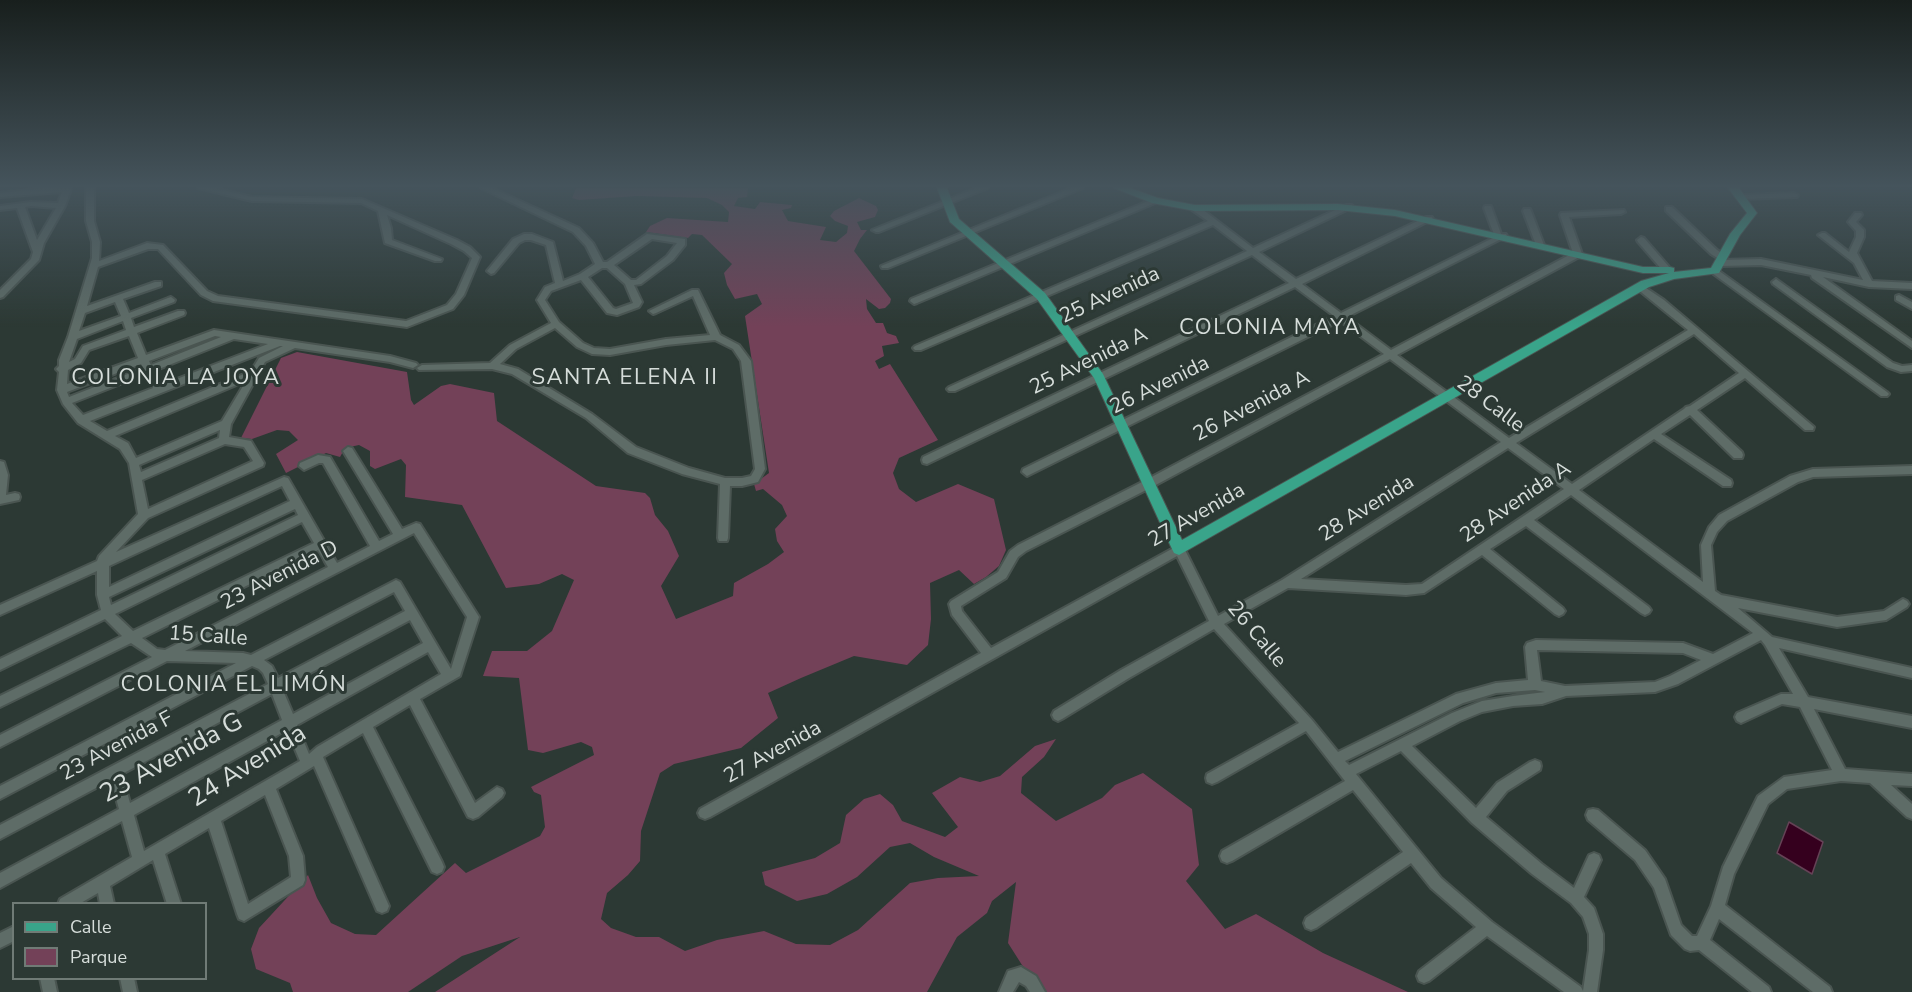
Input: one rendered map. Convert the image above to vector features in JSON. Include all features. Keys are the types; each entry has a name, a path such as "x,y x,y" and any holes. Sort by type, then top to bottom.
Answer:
{"main road":[{"name":"26 Calle","path":"969,234 1041,296 1099,377 1179,549"},
{"path":"1493,234 1658,273"},
{"path":"1719,264 1735,234"},
{"name":"27 Avenida","path":"1179,549 1640,288 1658,273 1719,264"}],"street":[{"path":"31,234 37,252"},
{"path":"2,293 35,260 46,234"},
{"path":"94,234 96,242 93,266 73,337 61,369 62,390 66,402 81,420 124,446 134,463 144,515"},
{"path":"387,234 388,241 438,259"},
{"path":"93,266 147,246 159,247 204,293 216,299 407,324 450,307 460,295 476,257 467,249 437,234"},
{"path":"580,234 605,265 629,283 638,302 614,313 583,276"},
{"path":"885,266 964,234"},
{"path":"914,301 1075,234"},
{"path":"918,348 1184,234"},
{"name":"28 Calle","path":"1230,234 1714,596 1765,638"},
{"name":"25 Avenida","path":"952,389 1289,234"},
{"name":"25 Avenida A","path":"927,460 1397,234"},
{"path":"1536,234 1540,245"},
{"path":"1570,234 1578,254"},
{"path":"1695,234 1714,252 1719,264 1884,394"},
{"path":"1859,234 1853,253 1869,284"},
{"path":"1822,235 1856,261"},
{"path":"62,390 211,334 295,344 390,359 417,366 492,366 515,371 589,416 632,450 686,471 725,482 742,482 754,478 760,469 746,361 736,347 716,337 666,342 600,353 580,345 556,324 541,300 548,289 605,265 650,236 682,241 670,258 638,282 629,283"},
{"name":"26 Avenida","path":"1027,472 1500,236"},
{"path":"491,271 516,241 524,237 532,237 550,244 559,284"},
{"path":"1641,240 1658,273"},
{"name":"26 Avenida A","path":"988,655 956,612 955,604 1002,575 1014,554 1022,548 1578,254"},
{"path":"1719,264 1791,269 1869,284 1912,286"},
{"path":"1812,274 1912,345"},
{"path":"0,278 2,293"},
{"path":"1776,282 1890,365 1901,369 1912,368"},
{"path":"80,311 158,284"},
{"path":"1640,288 1661,302 1809,427"},
{"path":"653,311 695,292 716,337"},
{"path":"118,298 147,370 158,389"},
{"path":"1899,298 1912,306"},
{"path":"73,337 171,300"},
{"path":"61,369 78,361 86,348 181,313"},
{"path":"492,366 513,346 556,324"},
{"name":"28 Avenida","path":"1058,715 1286,583 1508,442 1695,330"},
{"path":"66,402 234,336"},
{"path":"81,420 282,342"},
{"path":"224,440 226,424 263,358 295,344"},
{"path":"108,435 255,373"},
{"name":"28 Avenida A","path":"1286,583 1406,590 1424,588 1439,581 1482,549 1744,374"},
{"path":"1689,410 1738,455"},
{"path":"134,463 226,424"},
{"path":"1653,434 1727,483"},
{"path":"107,614 103,595 102,564 106,554 144,515 258,464 247,444 224,440 137,478"},
{"path":"348,451 400,535"},
{"path":"304,466 318,459 326,460 376,548"},
{"path":"0,465 3,475 0,500 15,497"},
{"path":"1903,604 1886,615 1837,622 1714,596 1706,545 1713,530 1723,518 1794,478 1813,473 1912,469"},
{"path":"0,610 282,482 285,482 335,570"},
{"path":"723,538 725,482"},
{"path":"103,595 297,502"},
{"path":"0,665 305,516"},
{"path":"1526,520 1645,610"},
{"name":"23 Avenida D","path":"0,741 417,527 474,617 453,674"},
{"path":"0,702 321,544"},
{"name":"26 Calle","path":"1179,549 1216,623 1308,724 1411,855 1436,883 1487,927 1576,992"},
{"name":"27 Avenida","path":"705,813 1179,549"},
{"path":"1482,549 1559,611"},
{"path":"0,793 396,585 431,645 453,674"},
{"name":"23 Avenida F","path":"0,832 412,613"},
{"name":"15 Calle","path":"107,614 131,637 153,653 167,656 254,660 267,670 290,722 312,759 382,906"},
{"path":"1765,638 1804,702 1841,775"},
{"path":"1336,759 1460,698 1496,688 1535,685 1565,691 1655,687 1674,680 1712,659 1765,638 1850,661 1912,674"},
{"name":"23 Avenida G","path":"0,881 431,645"},
{"path":"1535,685 1531,647 1536,645 1690,649 1712,659"},
{"path":"1850,661 1855,668 1863,671 1912,681"},
{"name":"24 Avenida","path":"67,902 268,786 453,674"},
{"path":"1227,856 1402,744 1482,707 1513,701 1542,699 1565,691"},
{"path":"413,698 473,813 497,793"},
{"path":"1741,717 1781,699 1912,722"},
{"path":"1212,778 1308,724"},
{"path":"366,725 437,867"},
{"path":"1402,744 1477,818 1537,869 1576,898 1588,913 1596,934 1590,992"},
{"path":"1477,818 1502,787 1535,766"},
{"path":"115,771 140,860"},
{"path":"1701,942 1717,908 1728,872 1763,800 1784,783 1841,775 1912,780"},
{"path":"1873,777 1912,813"},
{"path":"213,818 244,914 298,880 296,856 268,786"},
{"path":"1593,815 1640,855 1660,884 1676,930 1690,944 1701,942 1764,992"},
{"path":"157,850 174,902"},
{"path":"1311,923 1411,855"},
{"path":"1576,898 1594,860"},
{"path":"102,882 107,902"},
{"path":"1717,908 1825,992"},
{"path":"1424,976 1487,927"},
{"path":"1006,992 1013,976 1022,974 1031,981 1038,992"}],"green space":[{"path":"662,234 692,234 688,238"},
{"path":"695,234 823,234 820,240 836,242 845,234 864,234 854,251 891,299 885,308 879,309 866,299 867,309 876,323 883,323 887,333 896,336 899,343 882,346 884,356 875,361 879,369 890,364 938,440 899,458 893,473 899,489 916,502 958,484 994,499 1006,550 999,566 974,584 959,570 930,583 931,619 928,645 907,665 854,656 801,678 768,693 778,718 741,748 674,764 660,773 641,831 640,861 607,893 601,919 611,928 636,937 659,937 685,951 717,940 764,931 796,944 830,945 858,930 910,883 938,878 979,876 934,857 910,843 890,847 857,877 827,894 797,901 765,885 762,872 815,858 840,843 846,815 864,799 880,794 893,805 902,821 945,837 958,827 932,793 960,777 980,782 1000,776 1035,746 1056,739 1044,757 1022,777 1021,793 1056,821 1102,798 1115,785 1143,773 1192,809 1199,865 1186,881 1225,929 1256,914 1323,953 1408,992 1047,992 1022,965 1008,943 1016,882 992,901 987,913 957,937 927,992 435,992 520,937 462,956 408,992 293,992 290,983 256,969 251,949 259,928 308,875 317,898 331,923 355,934 376,935 455,863 466,873 540,836 545,827 541,795 534,792 531,787 594,755 592,747 581,742 543,753 528,750 519,678 483,676 492,651 527,651 552,631 574,580 562,574 539,584 506,588 462,505 405,497 406,465 401,459 375,469 370,466 370,451 359,445 345,448 340,457 326,453 286,473 276,454 298,440 289,431 277,430 252,439 241,438 281,358 297,352 407,372 411,400 414,405 441,386 450,384 494,393 497,421 596,486 645,493 650,498 655,515 668,531 679,556 661,586 676,619 733,596 734,583 784,552 777,541 775,529 787,516 782,505 763,489 756,491 754,484 769,473 745,316 762,304 757,294 735,299 727,285 724,273 732,264 702,235"}],"shaded area":[{"path":"1789,822 1823,842 1812,874 1777,853"}],"district":[{"name":"COLONIA MAYA","path":"1270,329"},
{"name":"COLONIA LA JOYA","path":"176,379"},
{"name":"SANTA ELENA II","path":"625,379"},
{"name":"COLONIA EL LIMÓN","path":"234,686"}]}
